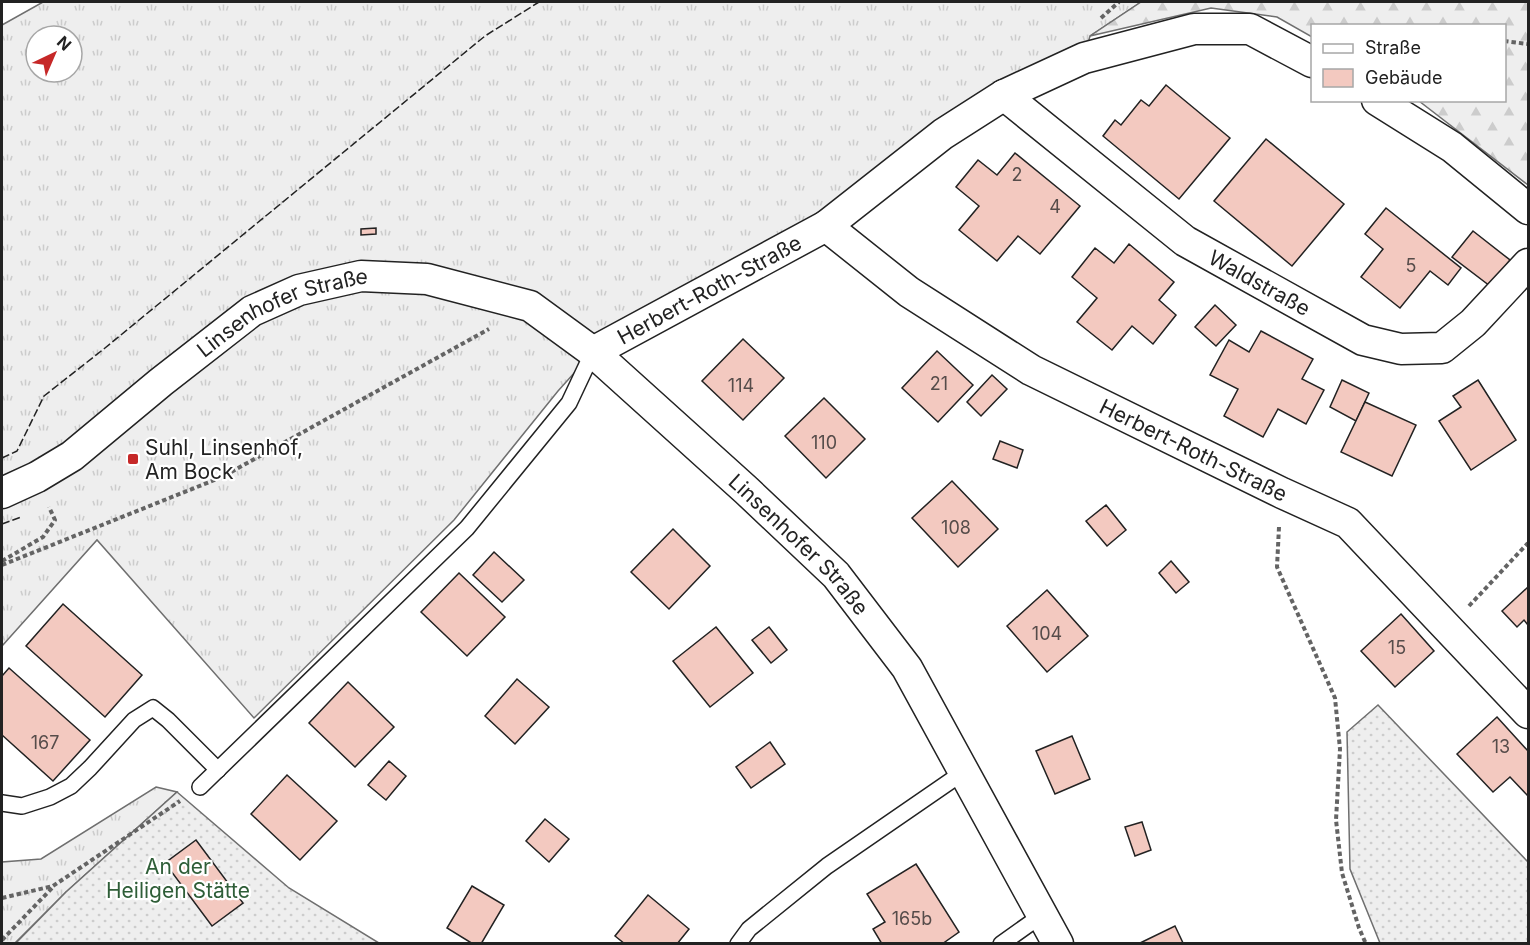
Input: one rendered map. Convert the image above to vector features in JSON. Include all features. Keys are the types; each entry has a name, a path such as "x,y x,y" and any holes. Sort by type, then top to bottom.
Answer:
{"street":[{"name":"Herbert-Roth-Straße","path":"593,352 826,226 943,134 1004,95 1084,58 1194,28 1250,29 1311,61"},
{"name":"Waldstraße","path":"1004,95 1185,241 1363,340 1401,349 1442,348 1473,323 1528,264"},
{"path":"1380,102 1452,147 1528,209"},
{"name":"Herbert-Roth-Straße","path":"826,226 909,292 1031,370 1348,523 1528,713"},
{"name":"Linsenhofer Straße","path":"2,493 33,479 72,456 252,311 299,290 361,276 427,279 530,306 593,352 747,490 836,575 907,668 1058,944"}],"lane":[{"path":"200,788 467,528 569,403 593,352"},
{"path":"2,803 22,806 50,797 71,786 134,720 153,708 218,770"},
{"path":"738,944 749,929 827,866 965,771"},
{"path":"1001,944 1042,915"}],"path":[{"path":"1506,41 1528,44"},
{"path":"2,563 222,477 530,306"},
{"path":"2,563 43,537 55,520 33,479"},
{"path":"1282,493 1277,567 1335,698 1340,749 1336,820 1341,862 1345,884 1366,944"},
{"path":"1448,628 1528,543"},
{"path":"2,940 53,886 200,788"},
{"path":"2,898 53,886"}],"green space":[{"path":"43,2 1141,2 1090,36 1084,58 826,226 593,352 558,391 454,520 254,718 97,540 2,646 2,25"},
{"path":"1141,2 1528,2 1528,185 1420,102 1506,102 1506,24 1311,24 1311,36 1277,17 1211,8 1090,36"},
{"path":"1378,705 1528,862 1528,943 1380,943 1350,869 1347,732"},
{"path":"156,787 177,792 66,892 15,943 2,944 2,862 41,859"},
{"name":"An der Heiligen Stätte","path":"177,792 289,888 379,943 15,944 66,892"}],"building":[{"path":"1166,85 1230,138 1179,199 1103,136 1115,120 1121,125 1141,100 1149,106"},
{"path":"1266,139 1344,204 1292,266 1214,201"},
{"path":"1015,153 1080,206 1040,254 1018,236 997,261 959,230 979,206 956,187 978,160 997,175"},
{"path":"1386,208 1461,268 1448,285 1430,271 1400,308 1361,277 1383,249 1365,234"},
{"path":"376,228 376,234 361,235 361,229"},
{"path":"1473,231 1510,260 1490,286 1452,257"},
{"path":"1129,244 1174,282 1159,300 1176,315 1153,344 1132,326 1112,350 1077,322 1097,298 1072,277 1095,248 1114,263"},
{"path":"1215,305 1236,325 1216,346 1195,327"},
{"path":"1261,331 1313,359 1302,379 1324,390 1306,424 1278,409 1263,437 1224,416 1238,389 1210,375 1229,340 1249,352"},
{"path":"743,339 784,378 743,420 702,381"},
{"path":"937,351 973,385 938,422 902,388"},
{"path":"992,375 1007,389 981,416 967,402"},
{"path":"1342,380 1369,393 1356,421 1330,407"},
{"path":"1478,380 1516,440 1471,470 1439,421 1461,407 1453,396"},
{"path":"824,398 865,439 826,478 785,436"},
{"path":"1365,402 1416,425 1392,476 1341,452"},
{"path":"1000,441 1023,450 1017,468 993,459"},
{"path":"952,481 998,529 958,567 912,518"},
{"path":"1106,505 1126,530 1107,546 1086,521"},
{"path":"673,529 710,566 669,609 631,572"},
{"path":"494,552 524,580 502,602 473,575"},
{"path":"1171,561 1189,582 1176,593 1159,573"},
{"path":"459,573 505,617 467,656 421,612"},
{"path":"1528,587 1528,625 1524,620 1517,627 1502,611"},
{"path":"1047,590 1088,636 1047,672 1007,626"},
{"path":"63,604 142,675 105,717 26,646"},
{"path":"1401,614 1434,651 1395,687 1361,651"},
{"path":"716,627 753,673 710,707 673,661"},
{"path":"769,627 787,650 771,663 752,640"},
{"path":"9,668 90,740 53,781 2,735 2,676"},
{"path":"517,679 549,707 515,744 485,716"},
{"path":"348,682 394,727 355,767 309,723"},
{"path":"1497,717 1528,751 1528,796 1510,777 1493,792 1457,754"},
{"path":"1072,736 1090,779 1055,794 1036,751"},
{"path":"770,742 785,764 751,788 736,767"},
{"path":"389,761 406,776 386,800 368,785"},
{"path":"287,775 337,821 300,860 251,814"},
{"path":"545,819 569,839 549,862 526,841"},
{"path":"1142,822 1151,850 1135,856 1125,827"},
{"path":"196,840 243,903 212,926 165,863"},
{"path":"916,864 959,932 942,944 882,944 873,929 885,922 867,894"},
{"path":"472,886 504,905 481,944 473,944 447,928"},
{"path":"648,895 689,929 677,944 625,944 615,936"},
{"path":"1175,926 1183,943 1181,944 1138,944"}],"fence":[{"path":"2,458 17,451 44,396 485,36 539,2"},
{"path":"2,524 21,517"}],"place":[{"name":"Suhl, Linsenhof, Am Bock","path":"133,459"}]}
